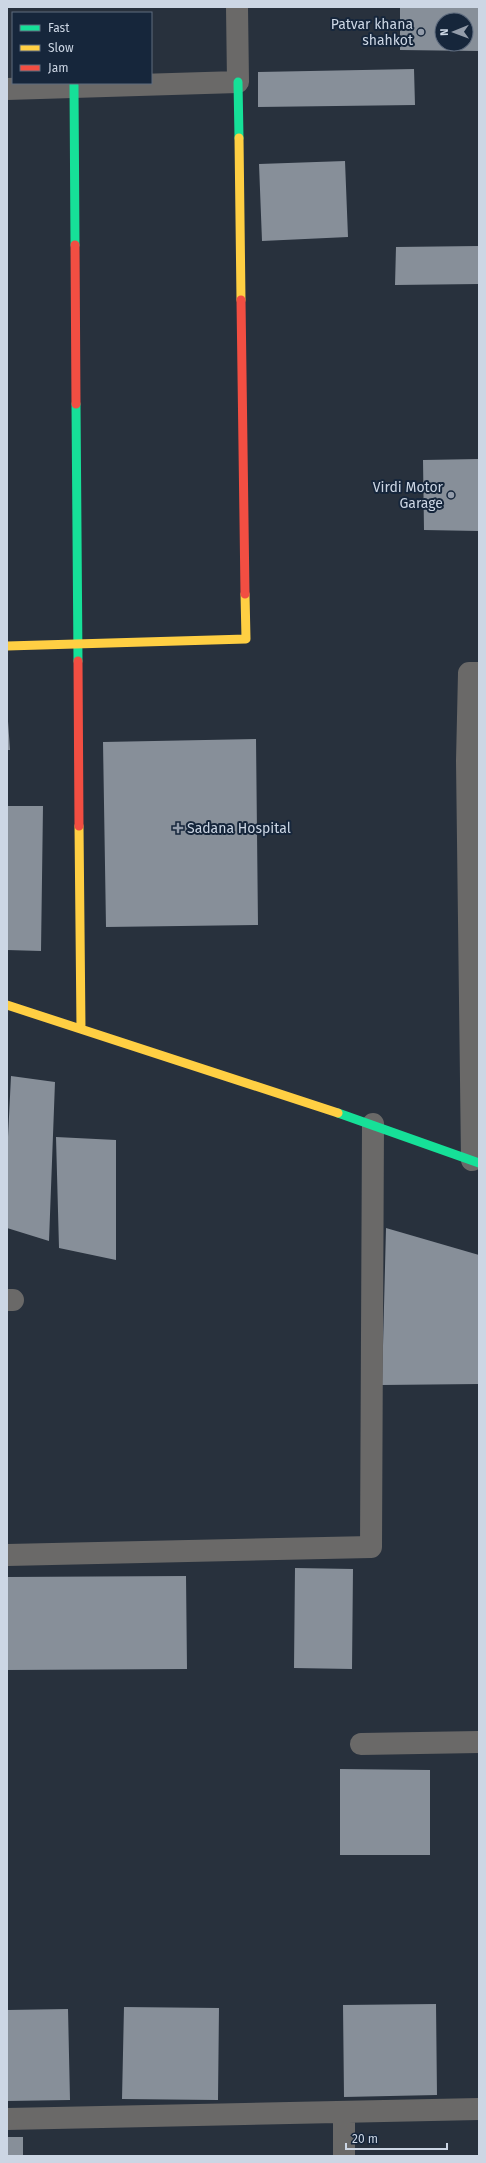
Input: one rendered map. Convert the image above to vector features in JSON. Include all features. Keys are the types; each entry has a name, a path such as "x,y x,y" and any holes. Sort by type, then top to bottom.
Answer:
{"street":[{"path":"7,646 246,639 237,7"},
{"path":"152,84 238,82"},
{"path":"7,89 74,85 129,84"},
{"path":"74,85 81,1029"},
{"path":"7,1005 373,1124 475,1162 468,761 469,673 479,673"},
{"path":"7,1555 371,1547 373,1124"},
{"path":"361,1744 479,1742"},
{"path":"7,2119 479,2109"},
{"path":"344,2112 344,2156"}],"building":[{"name":"Patvar khana shahkot","path":"400,7 479,7 479,51 474,51 474,12 434,12 434,50 400,50"},
{"path":"414,69 415,105 258,107 258,72"},
{"path":"345,161 348,237 262,241 259,164"},
{"path":"479,246 479,284 395,285 396,247"},
{"name":"Virdi Motor Garage","path":"479,459 479,531 424,530 423,460"},
{"path":"7,707 10,750 7,750"},
{"path":"256,739 258,925 106,927 103,742"},
{"path":"7,806 43,806 41,951 7,950"},
{"path":"11,1076 55,1082 49,1241 7,1228 7,1157"},
{"path":"56,1137 116,1140 116,1260 59,1248"},
{"path":"386,1228 479,1255 479,1384 382,1385"},
{"path":"295,1568 353,1569 352,1669 294,1668"},
{"path":"186,1576 187,1669 7,1670 7,1577"},
{"path":"340,1769 430,1770 430,1855 340,1855"},
{"path":"436,2004 437,2095 344,2097 343,2005"},
{"path":"124,2007 219,2008 218,2100 122,2099"},
{"path":"68,2009 70,2100 7,2101 7,2010"},
{"path":"7,2137 23,2137 23,2156 7,2156"}],"traffic: fast":[{"path":"238,82 239,138"},
{"path":"74,85 75,245"},
{"path":"76,404 78,661"},
{"path":"338,1113 479,1163"}],"traffic: slow":[{"path":"239,138 241,300"},
{"path":"7,646 246,639 245,594"},
{"path":"79,826 81,1029"},
{"path":"7,1005 338,1113"}],"traffic: jam":[{"path":"75,245 76,404"},
{"path":"241,300 245,594"},
{"path":"78,661 79,826"}],"place":[{"name":"Patvar khana shahkot","path":"421,32"},
{"name":"Virdi Motor Garage","path":"451,495"},
{"name":"Sadana Hospital","path":"178,828"}]}
